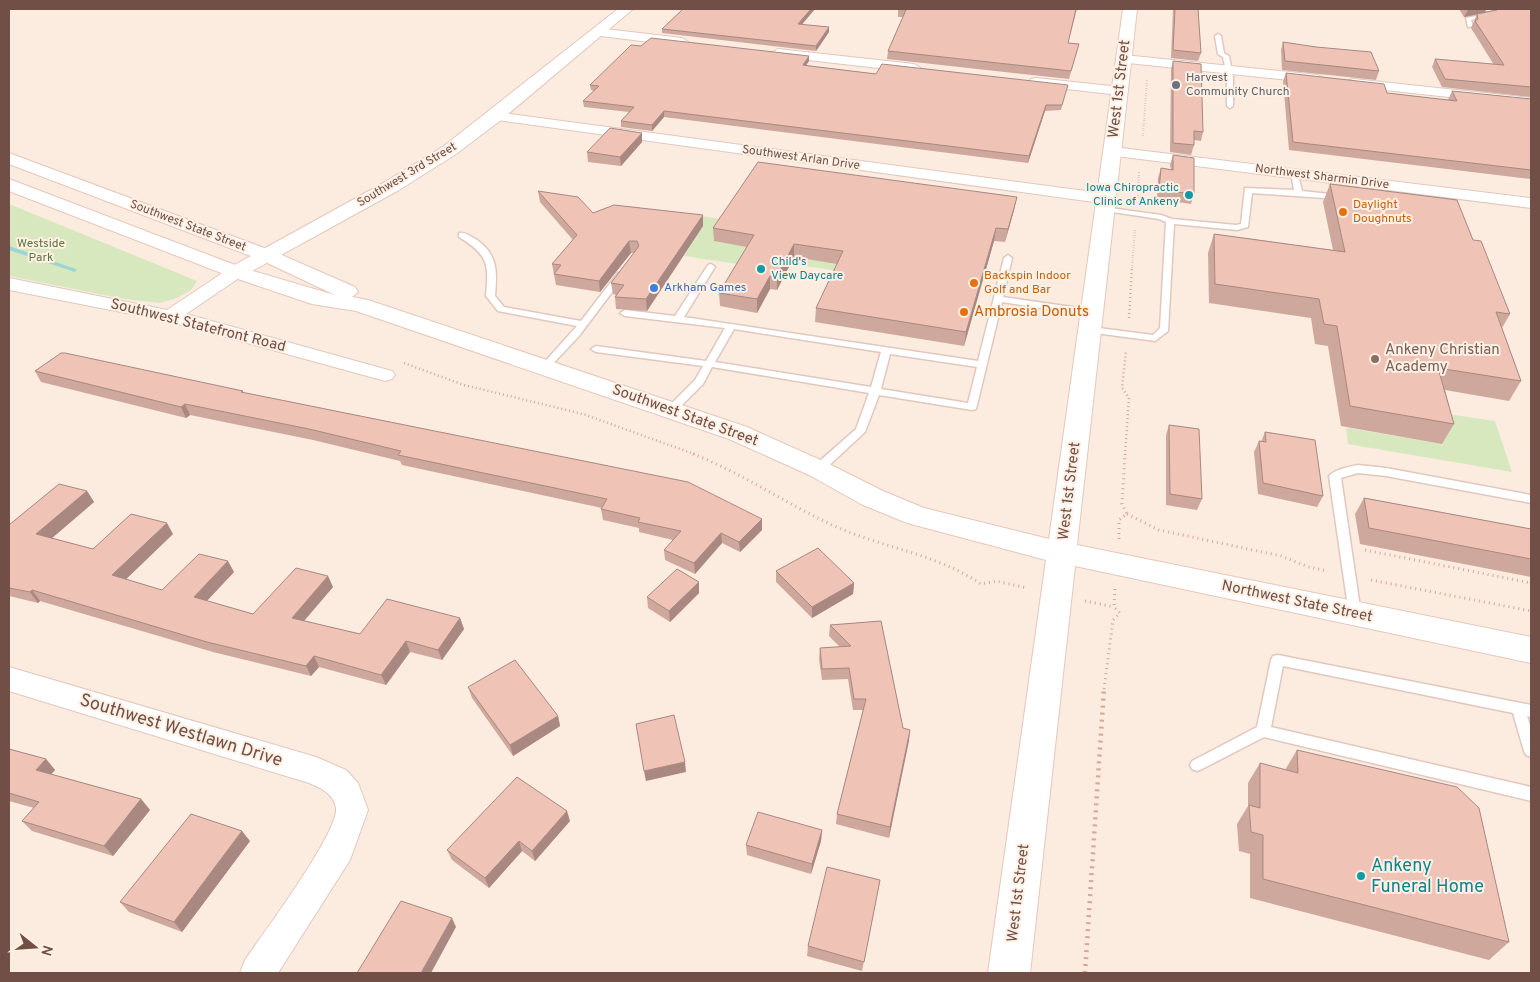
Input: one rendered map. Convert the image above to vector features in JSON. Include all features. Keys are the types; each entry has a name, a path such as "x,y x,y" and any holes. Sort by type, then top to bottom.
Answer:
{"main road":[{"name":"Southwest 3rd Street","path":"236,272 419,171 495,116 626,9"},
{"name":"West 1st Street","path":"1009,973 1120,91 1136,60 1130,9"},
{"name":"Southwest State Street","path":"9,158 268,256 344,289 360,305"},
{"name":"Southwest State Street","path":"9,185 236,272 320,299 360,305 544,368 672,409 738,433 818,469 873,498 917,516 1062,553"},
{"name":"Northwest State Street","path":"1062,553 1531,650"}],"street":[{"path":"597,32 697,44"},
{"path":"766,51 925,69"},
{"path":"1136,60 1531,102"},
{"path":"1024,80 1120,91"},
{"name":"Southwest Arlan Drive","path":"495,116 1107,204"},
{"name":"Northwest Sharmin Drive","path":"1113,152 1294,174 1453,198 1531,203"},
{"name":"Southwest 3rd Street","path":"170,316 236,272"},
{"name":"Southwest Statefront Road","path":"9,284 170,316 392,368"},
{"name":"Southwest Westlawn Drive","path":"9,678 225,745 316,770 335,780 347,793 352,810 338,848 258,973"}],"lane":[{"path":"1470,26 1468,19 1490,15 1489,9"},
{"path":"1218,36 1221,54 1226,56 1229,70 1230,106"},
{"path":"1294,174 1298,193"},
{"path":"1107,204 1137,213 1161,217 1170,221 1237,228 1245,225 1248,190 1348,197"},
{"path":"998,299 1092,322 1127,336 1155,338 1165,329 1170,221"},
{"path":"462,235 483,247 493,267 490,296 501,309 583,324"},
{"path":"596,349 710,364 972,407 1008,258"},
{"path":"544,368 583,324 629,264"},
{"path":"678,319 711,267"},
{"path":"625,313 731,326 982,365"},
{"path":"672,409 699,382 731,326"},
{"path":"818,469 861,430 875,391 886,350"},
{"path":"1355,614 1335,476 1347,470 1386,472 1531,499"},
{"path":"1263,731 1278,660 1525,709 1531,751"},
{"path":"1197,765 1263,731 1531,794"}],"path":[{"path":"1114,607 1120,520 1128,514 1122,504 1129,398 1122,388 1140,155 1136,60"},
{"path":"392,368 565,409 671,446 726,468 833,526 886,545 937,560 967,572 981,584 996,582 1114,607 1120,613 1113,620 1105,677 1085,973"},
{"path":"1344,546 1531,583"}],"green space":[{"name":"Westside Park","path":"9,204 197,281 191,290 177,298 160,303 124,299 9,276"},
{"path":"687,214 740,222 755,248 744,265 684,256 703,226"},
{"path":"787,256 842,264 839,271 785,263"},
{"path":"1434,412 1495,421 1512,472 1348,444 1346,429 1349,428 1442,444"}],"building":[{"path":"683,9 811,9 798,24 829,27 816,46 662,29"},
{"path":"898,9 1076,9 1068,43 1079,44 1071,71 888,51 906,10"},
{"path":"1175,9 1198,9 1201,53 1173,50"},
{"path":"1497,9 1531,9 1531,87 1445,79 1435,59 1504,65 1475,21 1478,19 1477,14"},
{"path":"651,38 809,56 803,65 876,74 882,64 1068,85 1062,105 1046,105 1029,156 664,111 652,125 621,121 634,107 583,101 599,86 590,85 631,45 641,46"},
{"path":"1283,42 1371,52 1379,71 1285,61"},
{"path":"1173,61 1201,64 1203,132 1194,131 1194,145 1173,143"},
{"path":"1286,73 1384,84 1387,93 1457,101 1452,91 1531,99 1531,170 1293,142"},
{"path":"610,128 642,133 620,157 587,152"},
{"path":"1173,155 1194,158 1194,194 1159,190 1161,168 1173,170"},
{"path":"758,162 1017,197 1008,229 996,228 966,332 816,308 843,251 794,244 777,277 770,276 757,299 719,293 754,235 713,228"},
{"path":"1330,184 1457,200 1473,240 1481,241 1510,314 1496,312 1521,381 1438,368 1454,424 1350,406 1337,326 1324,324 1319,299 1215,284 1214,234 1345,252"},
{"path":"538,191 578,197 593,213 614,205 703,215 646,299 615,297 624,285 611,283 639,246 637,241 629,241 599,281 554,274 561,265 552,264 577,235"},
{"path":"61,353 243,391 241,392 688,482 762,519 739,542 721,533 694,563 664,550 681,531 638,522 640,518 601,509 607,499 398,455 401,451 309,429 185,404 181,407 35,371"},
{"path":"1169,425 1199,429 1202,499 1170,494"},
{"path":"1265,432 1315,440 1323,496 1263,483 1259,441 1266,442"},
{"path":"59,484 87,491 36,534 93,549 131,514 167,523 112,575 162,590 199,554 228,561 194,597 253,614 296,568 328,576 292,618 360,634 387,599 460,618 438,650 406,641 381,675 314,656 306,666 207,642 32,590 30,592 9,588 9,525"},
{"path":"1364,498 1531,529 1531,559 1369,528"},
{"path":"818,548 854,583 812,607 776,571"},
{"path":"677,569 699,582 669,611 647,597"},
{"path":"881,621 903,728 910,730 890,827 837,814 866,699 854,699 849,668 822,669 820,648 851,646 830,625"},
{"path":"515,660 558,716 510,745 468,687"},
{"path":"674,715 685,762 644,771 636,724"},
{"path":"9,749 46,759 36,770 141,799 104,846 22,821 39,802 9,793"},
{"name":"Ankeny Funeral Home","path":"1297,750 1457,787 1479,808 1509,942 1263,879 1263,835 1251,832 1249,805 1260,808 1260,763 1298,773"},
{"path":"517,777 567,811 532,851 519,841 485,878 447,850"},
{"path":"758,812 822,830 812,864 746,845"},
{"path":"191,814 242,831 174,922 120,902"},
{"path":"827,867 880,880 864,962 808,946"},
{"path":"401,901 452,918 421,973 357,973"}],"waterway":[{"path":"9,248 74,270"}],"place":[{"name":"Harvest Community Church","path":"1176,85"},
{"name":"Iowa Chiropractic Clinic of Ankeny","path":"1189,195"},
{"name":"Daylight Doughnuts","path":"1343,212"},
{"name":"Child's View Daycare","path":"761,269"},
{"name":"Backspin Indoor Golf and Bar","path":"974,283"},
{"name":"Arkham Games","path":"654,288"},
{"name":"Ambrosia Donuts","path":"964,312"},
{"name":"Ankeny Christian Academy","path":"1375,359"},
{"name":"Ankeny Funeral Home","path":"1361,876"}]}
